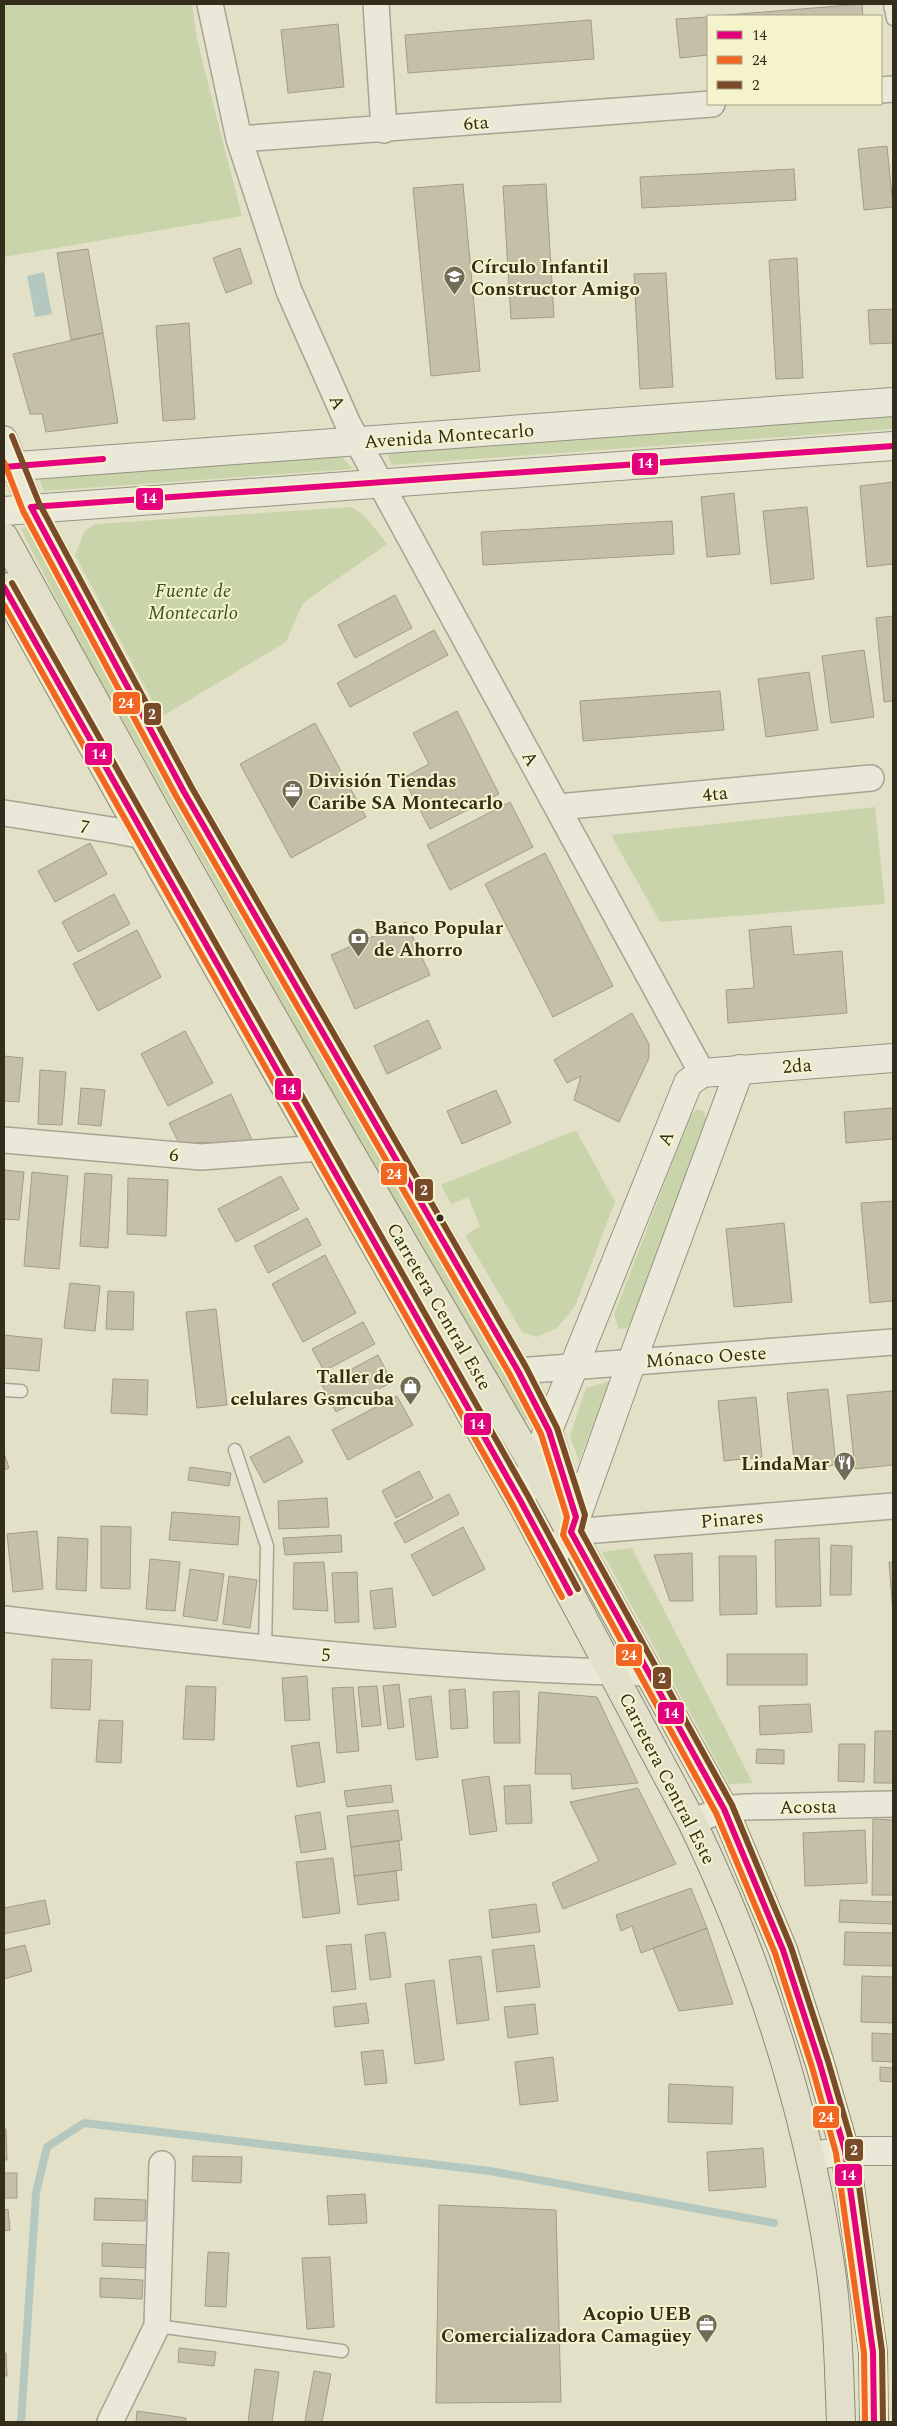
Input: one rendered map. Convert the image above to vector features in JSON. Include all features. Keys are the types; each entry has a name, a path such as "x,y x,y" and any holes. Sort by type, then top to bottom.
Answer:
{"main road":[{"name":"Avenida Montecarlo","path":"8,466 893,402"},
{"path":"4,511 31,507 893,446"},
{"name":"Carretera Central Este","path":"4,537 154,832"},
{"name":"Carretera Central Este","path":"4,587 154,832 332,1144 613,1672 715,1869 752,1959 793,2084 811,2156 830,2265 839,2358 841,2422"},
{"name":"2da","path":"702,1072 893,1058"},
{"path":"552,1558 574,1525 632,1361 740,1069"},
{"name":"A","path":"520,1500 688,1083 702,1072"},
{"name":"Carretera Central Este","path":"332,1144 534,1466 574,1525 650,1673 724,1809 783,1950 820,2064 845,2151 873,2352 874,2422"},
{"path":"811,2156 845,2151 893,2151"}],"street":[{"name":"A","path":"210,4 240,139 289,291 356,442 702,1072"},
{"path":"376,4 384,130"},
{"name":"6ta","path":"240,139 384,130 707,104"},
{"path":"4,439 8,466 184,792 518,1371 549,1431 574,1525"},
{"name":"4ta","path":"558,807 871,778"},
{"name":"7","path":"4,813 154,832"},
{"name":"6","path":"4,1140 201,1157 332,1144"},
{"name":"Mónaco Oeste","path":"518,1371 893,1342"},
{"name":"Pinares","path":"574,1525 893,1506"},
{"name":"5","path":"4,1619 265,1650 592,1673 650,1673"},
{"name":"Acosta","path":"724,1809 893,1804"},
{"path":"692,1822 724,1809"},
{"path":"110,2422 157,2326 162,2164"}],"lane":[{"path":"890,4 893,19"},
{"path":"4,1390 21,1390"},
{"path":"234,1450 267,1546 265,1650"},
{"path":"157,2326 342,2351"}],"green space":[{"path":"4,4 192,4 197,40 242,216 4,257"},
{"path":"893,416 893,429 392,465 386,452"},
{"path":"341,456 353,469 44,491 39,479"},
{"name":"Fuente de Montecarlo","path":"352,507 365,516 387,544 303,603 286,642 161,717 75,555 85,531 95,524"},
{"path":"30,525 274,973 528,1416 523,1425 355,1132 76,637 21,529"},
{"path":"875,807 885,904 660,922 611,835"},
{"path":"697,1109 703,1111 707,1121 632,1322 626,1328 619,1329 614,1315 691,1114"},
{"path":"576,1130 615,1202 575,1306 557,1328 537,1337 522,1332 465,1236 480,1226 468,1197 451,1204 441,1185"},
{"path":"610,1381 579,1461 570,1436 586,1388"},
{"path":"632,1548 753,1783 729,1784 602,1552"}],"shaded area":[{"path":"44,272 52,314 35,317 27,276"}],"building":[{"path":"862,4 863,15 727,15"},
{"path":"707,17 707,55 680,58 676,19"},
{"path":"591,20 594,59 408,73 405,35"},
{"path":"338,24 344,87 288,93 281,30"},
{"path":"887,146 893,207 864,210 858,149"},
{"path":"794,169 796,200 642,208 640,177"},
{"path":"463,184 480,371 431,376 413,188"},
{"path":"546,184 554,317 511,319 503,186"},
{"path":"240,248 252,283 226,293 213,258"},
{"path":"88,249 103,333 71,340 57,253"},
{"path":"797,258 803,378 776,379 769,260"},
{"path":"666,273 673,387 640,389 634,274"},
{"path":"893,309 893,343 870,344 868,310"},
{"path":"189,323 195,419 163,421 156,326"},
{"path":"103,333 118,423 46,432 42,414 30,414 13,354"},
{"path":"893,482 893,564 867,567 860,486"},
{"path":"734,493 740,554 707,557 701,497"},
{"path":"807,507 814,579 771,584 763,511"},
{"path":"672,521 674,554 483,565 481,532"},
{"path":"395,595 412,628 355,658 338,625"},
{"path":"893,616 893,701 884,702 876,618"},
{"path":"434,630 448,655 350,707 337,683"},
{"path":"864,650 874,717 831,723 822,656"},
{"path":"809,672 818,730 766,737 758,679"},
{"path":"720,691 724,730 583,741 580,701"},
{"path":"457,711 499,794 430,829 403,778 429,764 413,733"},
{"path":"315,723 366,817 291,858 240,764"},
{"path":"510,802 533,847 450,890 427,845"},
{"path":"90,843 107,874 55,902 38,871"},
{"path":"545,853 613,986 553,1017 485,884"},
{"path":"114,894 130,924 78,952 62,922"},
{"path":"406,922 430,975 355,1009 331,955"},
{"path":"791,926 794,955 842,951 847,1013 728,1023 726,990 754,988 749,930"},
{"path":"137,930 161,977 98,1011 73,964"},
{"path":"632,1013 649,1044 649,1058 619,1122 574,1100 581,1076 567,1083 554,1060"},
{"path":"428,1020 441,1048 387,1074 374,1046"},
{"path":"185,1031 213,1083 168,1106 141,1054"},
{"path":"4,1056 23,1058 19,1102 4,1101"},
{"path":"40,1070 66,1072 62,1125 38,1124"},
{"path":"81,1088 105,1090 101,1126 78,1124"},
{"path":"496,1090 511,1123 462,1144 447,1111"},
{"path":"231,1094 253,1142 179,1143 169,1123"},
{"path":"893,1108 893,1139 846,1143 844,1112"},
{"path":"4,1170 24,1172 19,1220 4,1219"},
{"path":"32,1172 68,1176 59,1269 24,1266"},
{"path":"85,1173 112,1175 108,1248 80,1246"},
{"path":"281,1176 299,1209 236,1242 218,1209"},
{"path":"128,1178 168,1180 166,1236 127,1234"},
{"path":"893,1201 893,1301 870,1303 861,1203"},
{"path":"307,1218 321,1245 268,1273 254,1246"},
{"path":"784,1223 792,1302 734,1307 726,1229"},
{"path":"325,1255 356,1313 303,1342 272,1284"},
{"path":"70,1283 100,1286 95,1331 64,1328"},
{"path":"108,1291 134,1292 133,1330 106,1329"},
{"path":"216,1309 227,1405 197,1408 186,1312"},
{"path":"363,1322 375,1344 324,1371 312,1349"},
{"path":"4,1335 42,1339 39,1371 4,1368"},
{"path":"378,1355 392,1382 336,1412 322,1385"},
{"path":"113,1379 148,1380 147,1415 111,1413"},
{"path":"828,1389 836,1465 795,1469 787,1393"},
{"path":"893,1391 893,1465 855,1469 847,1395"},
{"path":"397,1396 413,1425 348,1460 332,1430"},
{"path":"756,1397 762,1457 724,1461 718,1401"},
{"path":"289,1436 303,1462 264,1483 250,1457"},
{"path":"4,1453 9,1468 4,1470"},
{"path":"190,1467 231,1473 229,1486 188,1480"},
{"path":"419,1471 433,1498 396,1518 382,1491"},
{"path":"449,1494 459,1514 405,1543 394,1523"},
{"path":"327,1498 329,1527 279,1529 278,1501"},
{"path":"172,1512 240,1517 238,1545 169,1540"},
{"path":"101,1526 131,1527 130,1589 101,1588"},
{"path":"463,1527 485,1569 433,1596 411,1555"},
{"path":"37,1531 43,1589 13,1592 7,1534"},
{"path":"341,1535 342,1552 285,1555 283,1538"},
{"path":"58,1537 88,1539 86,1591 56,1589"},
{"path":"819,1538 821,1606 776,1607 775,1540"},
{"path":"831,1545 852,1546 851,1595 830,1595"},
{"path":"692,1553 693,1601 670,1601 654,1555"},
{"path":"719,1556 756,1556 757,1614 720,1615"},
{"path":"150,1559 180,1562 175,1611 146,1609"},
{"path":"324,1562 328,1611 293,1609 294,1563"},
{"path":"889,1562 893,1562 893,1614"},
{"path":"190,1569 224,1574 217,1621 183,1616"},
{"path":"357,1572 359,1622 335,1623 332,1573"},
{"path":"229,1576 257,1580 250,1628 223,1624"},
{"path":"392,1588 396,1627 374,1629 370,1591"},
{"path":"727,1654 807,1654 807,1685 727,1685"},
{"path":"52,1659 92,1660 90,1710 51,1708"},
{"path":"307,1676 310,1720 285,1721 282,1678"},
{"path":"399,1684 404,1727 388,1729 383,1686"},
{"path":"186,1686 216,1687 214,1740 183,1739"},
{"path":"377,1686 381,1725 362,1727 358,1687"},
{"path":"353,1687 359,1751 337,1753 332,1688"},
{"path":"465,1689 468,1728 451,1729 449,1690"},
{"path":"519,1691 520,1743 494,1743 493,1692"},
{"path":"539,1692 597,1697 638,1783 572,1789 571,1774 535,1774"},
{"path":"431,1696 438,1757 416,1760 409,1699"},
{"path":"810,1704 812,1732 760,1735 759,1706"},
{"path":"99,1720 123,1721 121,1763 96,1762"},
{"path":"875,1731 893,1731 893,1783 874,1783"},
{"path":"319,1742 325,1782 297,1787 291,1746"},
{"path":"839,1744 865,1744 864,1782 838,1781"},
{"path":"757,1749 784,1750 784,1764 756,1763"},
{"path":"489,1776 497,1831 470,1835 462,1780"},
{"path":"391,1785 393,1802 347,1807 344,1791"},
{"path":"530,1785 532,1823 506,1824 504,1786"},
{"path":"638,1788 676,1864 563,1909 552,1883 599,1861 570,1802"},
{"path":"398,1810 402,1840 351,1847 347,1816"},
{"path":"320,1812 326,1849 301,1853 295,1816"},
{"path":"873,1819 893,1820 893,1895 872,1895"},
{"path":"865,1830 867,1883 805,1886 803,1833"},
{"path":"399,1841 402,1870 354,1876 351,1847"},
{"path":"333,1858 340,1913 303,1918 296,1862"},
{"path":"396,1871 399,1900 358,1905 354,1876"},
{"path":"691,1888 707,1928 641,1953 632,1926 621,1931 616,1915"},
{"path":"45,1900 50,1924 4,1934 4,1908"},
{"path":"840,1900 893,1902 893,1924 839,1922"},
{"path":"536,1904 540,1932 492,1938 489,1910"},
{"path":"707,1928 733,2004 679,2011 653,1948"},
{"path":"385,1932 391,1977 370,1980 365,1935"},
{"path":"845,1932 893,1933 893,1966 844,1965"},
{"path":"351,1944 356,1989 332,1992 326,1946"},
{"path":"25,1945 32,1971 4,1979 4,1950"},
{"path":"534,1945 540,1987 497,1992 492,1950"},
{"path":"481,1956 489,2020 457,2024 449,1960"},
{"path":"862,1976 893,1977 893,2023 861,2022"},
{"path":"434,1980 444,2060 415,2064 405,1984"},
{"path":"366,2003 369,2023 335,2027 333,2007"},
{"path":"535,2004 538,2034 508,2038 504,2007"},
{"path":"872,2033 893,2034 893,2062 872,2061"},
{"path":"383,2050 387,2083 365,2085 361,2052"},
{"path":"553,2057 558,2101 520,2105 515,2062"},
{"path":"880,2067 893,2068 893,2082 880,2081"},
{"path":"669,2084 733,2087 732,2124 668,2122"},
{"path":"4,2129 6,2129 7,2160 4,2160"},
{"path":"763,2148 766,2187 709,2191 707,2152"},
{"path":"193,2156 242,2157 241,2183 192,2181"},
{"path":"4,2173 17,2173 17,2198 4,2198"},
{"path":"365,2194 367,2223 329,2225 327,2196"},
{"path":"95,2198 146,2200 145,2221 94,2220"},
{"path":"439,2205 556,2210 561,2402 436,2403"},
{"path":"8,2209 10,2230 4,2231 4,2210"},
{"path":"102,2243 147,2245 147,2268 102,2266"},
{"path":"208,2252 229,2253 226,2307 205,2306"},
{"path":"330,2257 334,2327 307,2329 302,2258"},
{"path":"100,2278 143,2280 142,2299 100,2297"},
{"path":"179,2348 216,2352 214,2366 178,2362"},
{"path":"4,2353 6,2353 7,2376 4,2376"},
{"path":"255,2369 279,2372 272,2422 248,2422"},
{"path":"314,2371 331,2374 322,2422 305,2421"},
{"path":"137,2411 186,2418 186,2422 136,2422"}],"waterway":[{"path":"21,2422 36,2193 47,2147 84,2123 490,2171 774,2223"}],"transit line":[{"name":"2","path":"12,436 39,503 192,788 526,1367 557,1428 585,1515 581,1531 732,1805 791,1947 828,2061 854,2150 882,2351 883,2422"},
{"name":"14","path":"874,2422 873,2352 845,2151 820,2064 783,1950 724,1809 571,1532 576,1517 549,1431 518,1371 184,792 31,507 893,446"},
{"name":"14","path":"4,467 103,459"},
{"name":"24","path":"4,462 23,511 176,796 510,1375 541,1434 567,1517 563,1535 716,1813 775,1953 812,2067 836,2153 864,2353 865,2422"},
{"name":"2","path":"12,583 528,1496 578,1589"},
{"name":"14","path":"4,587 520,1500 570,1593"},
{"name":"24","path":"4,605 512,1504 562,1597"}],"place":[{"name":"Círculo Infantil Constructor Amigo","path":"455,296"},
{"name":"División Tiendas Caribe SA Montecarlo","path":"292,810"},
{"name":"Banco Popular de Ahorro","path":"358,957"},
{"name":"Taller de celulares Gsmcuba","path":"410,1406"},
{"name":"LindaMar","path":"845,1482"},
{"name":"Acopio UEB Comercializadora Camagüey","path":"707,2343"}]}
